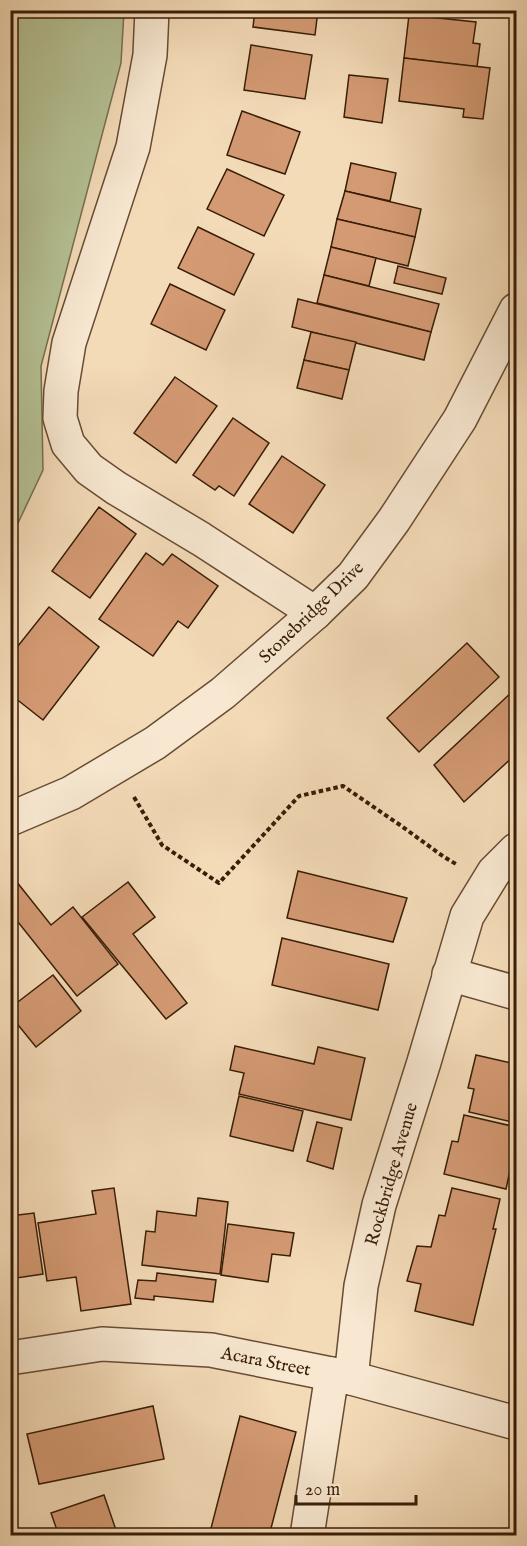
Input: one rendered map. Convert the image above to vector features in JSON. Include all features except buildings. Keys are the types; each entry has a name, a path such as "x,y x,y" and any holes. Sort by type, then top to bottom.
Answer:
{"street":[{"path":"152,10 150,55 133,147 69,343 61,391 60,418 68,444 89,469 315,613"},
{"name":"Stonebridge Drive","path":"10,819 71,793 155,743 223,693 315,613 353,576 394,520 460,419 516,310"},
{"name":"Rockbridge Avenue","path":"307,1536 379,1205 449,974 467,916 494,872 516,850"},
{"path":"449,974 516,993"},
{"name":"Acara Street","path":"10,1358 102,1344 211,1350 341,1376 516,1423"}],"path":[{"path":"511,601 516,586"},
{"path":"116,766 162,845 219,883 299,796 342,786 444,857 488,882"}],"green space":[{"path":"11,10 124,11 121,63 41,366 43,470 11,538"}]}
